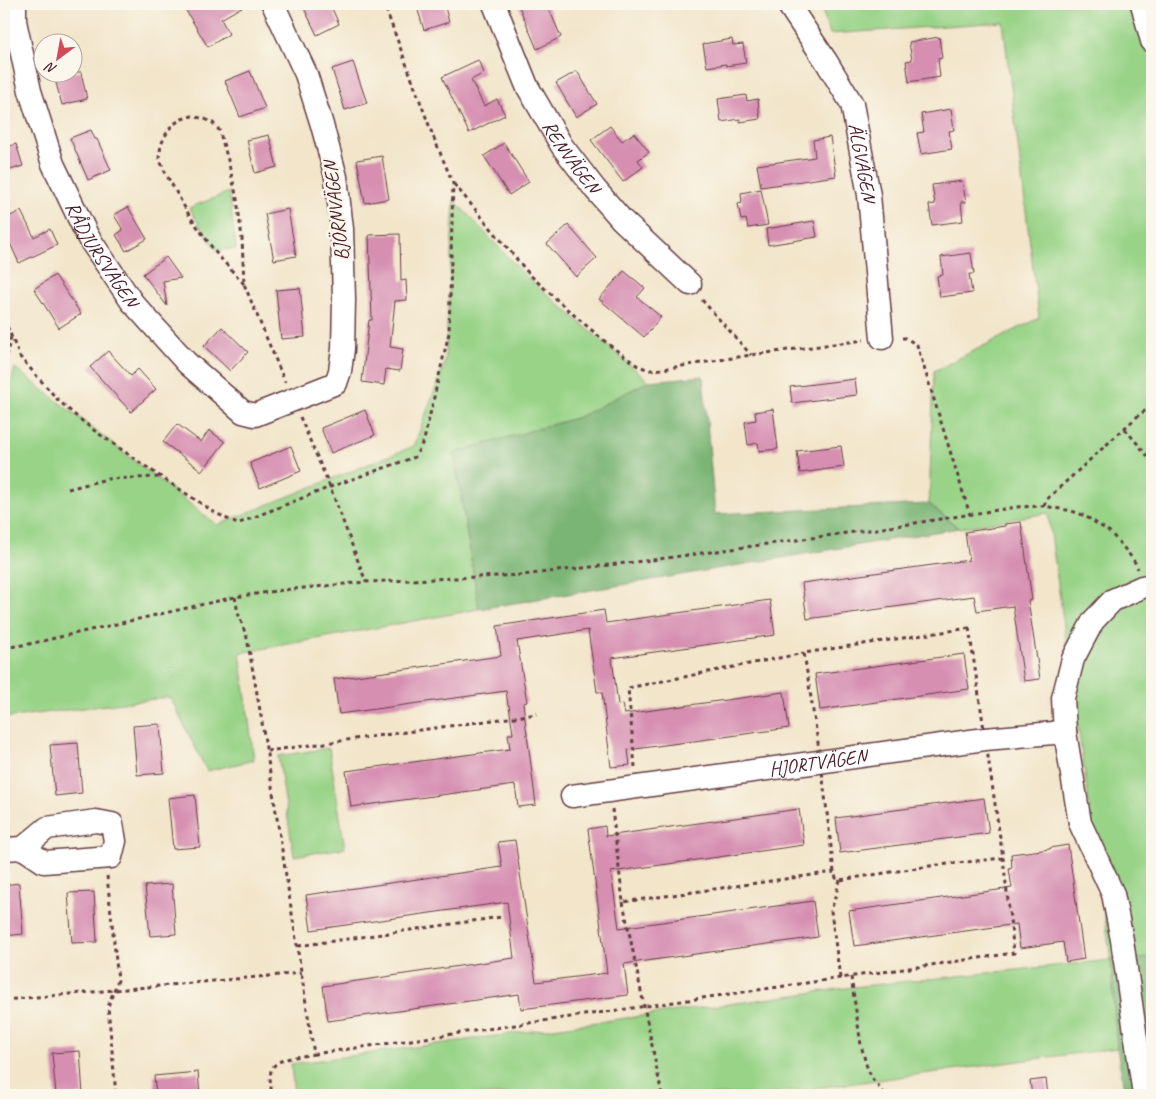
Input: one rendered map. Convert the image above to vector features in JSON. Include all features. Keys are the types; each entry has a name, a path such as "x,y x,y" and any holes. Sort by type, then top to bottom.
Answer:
{"street":[{"name":"RÅDJURSVÄGEN","path":"15,4 15,21 30,91 53,164 88,237 132,302 187,363 243,412 255,415 294,401"},
{"name":"BJÖRNVÄGEN","path":"273,4 306,74 322,125 336,177 342,229 344,309 343,349 340,371 336,383 294,401"},
{"name":"RENVÄGEN","path":"494,4 527,86 562,146 622,220 690,284"},
{"name":"ÄLGVÄGEN","path":"788,4 852,104 869,195 882,338"},
{"path":"1142,4 1152,41"},
{"path":"1144,1095 1122,940 1113,894 1080,823 1064,732 1063,698 1073,659 1093,621 1114,600 1147,586"},
{"name":"HJORTVÄGEN","path":"572,796 985,739 1064,732"},
{"path":"96,820 112,824 115,841 111,857 105,858 44,862 13,849 47,828 96,820"}],"path":[{"path":"384,4 433,136 453,183 530,275 588,327 638,366 650,370 751,354 882,338 906,338 917,345 970,515"},
{"path":"244,284 242,238 237,199 219,130 213,123 192,116 172,125 161,145 159,158 189,215 216,253 244,284 330,487 366,582"},
{"path":"4,319 20,357 70,411 95,431 161,477 214,512 237,524 330,487 415,457 424,440 449,334 453,183"},
{"path":"690,284 697,295 751,354"},
{"path":"4,364 12,337"},
{"path":"1044,506 1046,500 1140,414 1152,406"},
{"path":"1125,429 1152,461"},
{"path":"68,490 108,479 161,477"},
{"path":"4,648 235,598 283,590 366,582 541,573 652,560 1016,507 1044,506 1072,511 1091,520 1110,532 1119,542 1136,564 1147,586"},
{"path":"235,598 238,614 247,638 267,751 314,1054"},
{"path":"272,1095 271,1072 274,1065 282,1060 1014,953 1003,858 969,628 804,653 628,688 637,788"},
{"path":"804,653 836,878 840,880 930,866 1003,858"},
{"path":"267,751 537,714"},
{"path":"610,791 623,902 662,1095"},
{"path":"105,858 118,980 108,1006 116,1095"},
{"path":"623,902 834,872"},
{"path":"840,880 831,910 840,978"},
{"path":"298,946 501,917"},
{"path":"4,1000 302,973"},
{"path":"851,978 861,1045 866,1064 871,1077 885,1095"}],"green space":[{"path":"820,4 1126,4 1128,9 1152,7 1152,958 1111,960 1048,513 959,528 929,504 934,371 1039,318 1003,22 830,34"},
{"path":"229,192 236,249 216,250 189,208"},
{"path":"454,200 527,277 649,381 579,417 454,453 479,609 240,653 254,760 207,771 170,697 4,718 4,408 15,368 217,525 414,446 445,362"},
{"path":"703,376 715,514 929,504 959,528 479,609 454,453 579,417 649,381"},
{"path":"329,748 345,848 294,856 278,756"},
{"path":"1152,958 1152,1095 1125,1095 1117,1048 1111,960"},
{"path":"1111,960 1117,1048 765,1095 294,1095 291,1064 853,987"}],"building":[{"path":"195,4 247,4 221,19 229,34 208,47 185,9"},
{"path":"302,4 330,4 339,24 317,35"},
{"path":"416,4 444,4 449,22 424,30"},
{"path":"518,4 547,4 561,37 537,49"},
{"path":"939,37 942,58 938,59 940,77 909,82 906,61 912,60 909,42"},
{"path":"732,39 733,45 743,44 746,63 707,67 703,44"},
{"path":"478,60 484,73 471,80 484,106 497,99 505,115 469,133 442,77"},
{"path":"353,62 367,103 345,110 332,69"},
{"path":"250,71 265,108 240,117 225,81"},
{"path":"577,71 597,104 576,117 556,83"},
{"path":"82,76 87,99 62,105 56,82 82,82"},
{"path":"746,95 747,101 758,99 760,119 740,122 740,119 721,122 718,99"},
{"path":"951,109 954,130 949,131 952,149 921,154 917,133 924,132 921,114"},
{"path":"610,126 622,141 634,133 649,152 638,160 643,167 623,182 591,140"},
{"path":"91,130 111,170 88,180 70,138"},
{"path":"269,135 277,167 255,173 247,140"},
{"path":"830,137 836,176 761,187 757,165 815,157 813,140"},
{"path":"504,143 529,182 509,195 484,156"},
{"path":"16,144 23,166 4,172 4,148"},
{"path":"382,156 389,199 365,203 357,160"},
{"path":"962,181 966,202 961,202 963,221 932,225 929,205 935,204 932,185"},
{"path":"761,189 768,225 748,228 746,219 741,220 738,204 742,203 741,193"},
{"path":"128,207 147,239 126,251 116,235 123,230 114,215"},
{"path":"288,209 296,256 274,260 265,214"},
{"path":"21,211 34,237 50,229 57,245 19,263 4,230 4,219"},
{"path":"814,221 817,237 768,245 766,229"},
{"path":"568,225 597,258 576,277 547,244"},
{"path":"400,234 401,281 406,280 407,300 395,301 390,347 403,349 400,371 386,369 384,385 362,382 369,320 372,320 369,235"},
{"path":"971,253 974,274 969,274 972,293 940,297 937,276 943,275 941,257"},
{"path":"166,257 181,278 163,281 167,306 143,274"},
{"path":"624,271 645,288 637,297 661,317 644,337 599,299"},
{"path":"55,275 81,314 59,328 34,289"},
{"path":"300,288 305,337 281,339 276,290"},
{"path":"222,327 248,352 230,371 204,346"},
{"path":"108,351 131,376 138,369 156,389 131,412 90,367"},
{"path":"855,379 857,395 792,403 790,387"},
{"path":"773,409 778,449 759,451 758,443 748,445 745,422 756,420 755,412"},
{"path":"365,410 375,435 331,453 321,428"},
{"path":"177,424 201,442 209,430 225,442 202,471 163,442"},
{"path":"291,446 301,471 260,488 250,463"},
{"path":"841,446 844,467 800,473 797,451"},
{"path":"1021,522 1032,600 1028,601 1040,679 1024,681 1013,606 977,611 974,596 807,619 802,583 969,560 965,532"},
{"path":"770,600 775,635 612,658 618,705 622,704 624,714 784,692 789,728 628,750 630,765 611,767 602,692 597,692 588,630 517,641 527,702 523,703 536,805 518,807 515,785 351,807 346,771 510,749 508,734 513,734 506,691 339,714 334,679 501,656 497,626 604,610 606,623"},
{"path":"964,654 969,689 820,710 815,674"},
{"path":"160,724 164,773 137,775 133,726"},
{"path":"78,743 82,793 55,796 50,745"},
{"path":"195,795 200,847 173,849 168,798"},
{"path":"984,798 989,833 840,853 836,818"},
{"path":"799,809 804,845 611,872 619,928 813,901 818,937 624,964 628,995 521,1009 519,994 328,1021 323,986 514,958 507,902 311,930 306,895 502,867 498,842 515,840 536,982 607,973 588,829 605,826 606,836"},
{"path":"1068,845 1084,959 1066,962 1063,942 1020,948 1017,924 854,946 849,911 1012,888 1009,869 1012,868 1011,854"},
{"path":"19,883 23,934 4,936 4,885"},
{"path":"172,884 176,934 150,936 145,886"},
{"path":"94,892 97,942 72,943 68,893"},
{"path":"80,1051 83,1095 56,1095 52,1053"},
{"path":"198,1072 200,1095 156,1095 154,1076"},
{"path":"1046,1079 1048,1095 1032,1095 1030,1081"}]}
